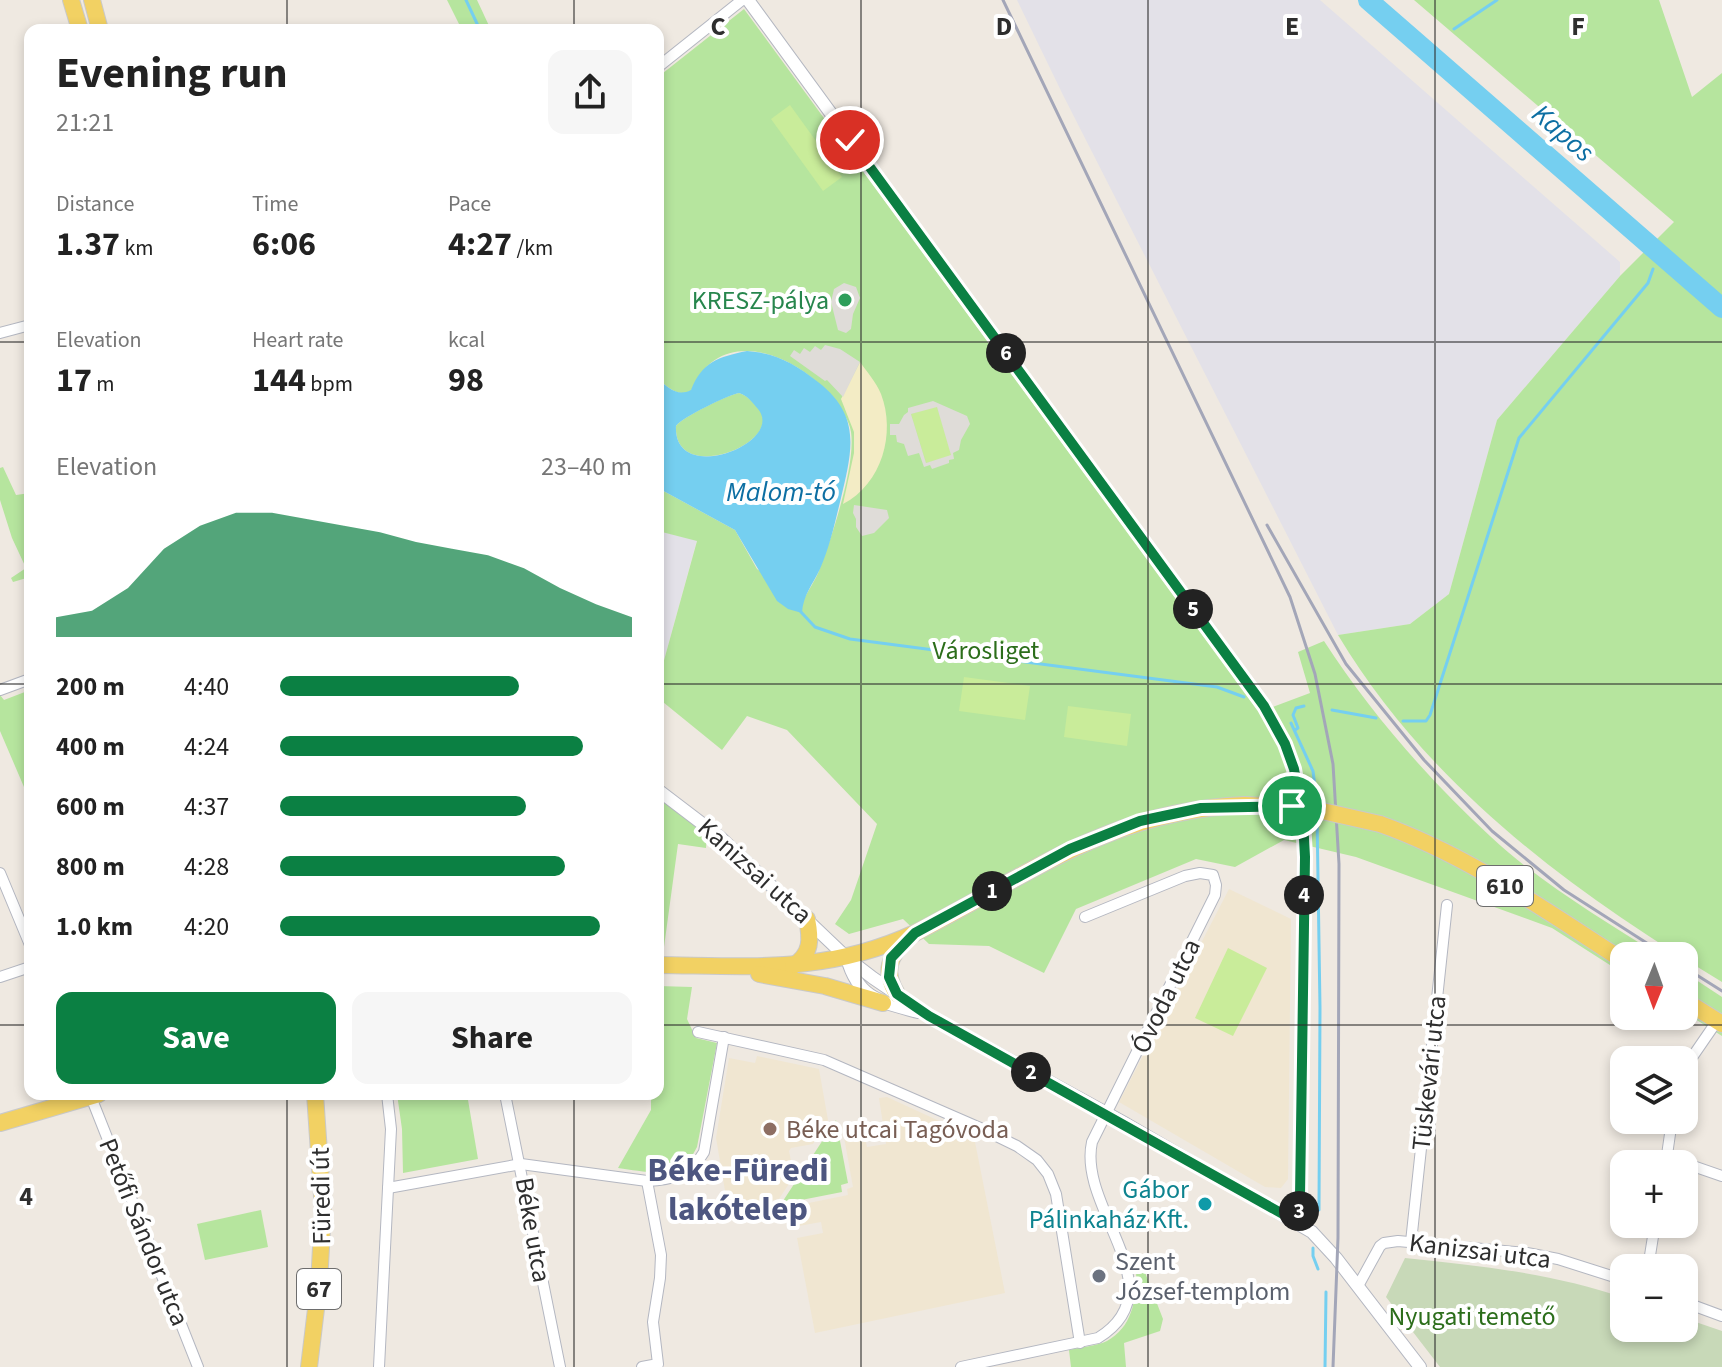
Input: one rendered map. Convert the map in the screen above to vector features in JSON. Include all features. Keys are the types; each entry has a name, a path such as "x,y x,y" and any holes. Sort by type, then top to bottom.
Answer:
{"main road":[{"path":"71,0 78,24"},
{"path":"92,0 98,24"},
{"name":"610","path":"664,965 793,966 847,958 915,933 1045,862 1114,830 1168,813 1245,805 1309,808 1380,824 1423,840 1475,868 1610,952"},
{"path":"793,966 808,953 807,919"},
{"path":"706,965 890,998 891,958 915,933"},
{"path":"1698,1009 1720,1022"},
{"path":"0,1123 79,1100"},
{"path":"306,1100 318,1120"},
{"name":"67","path":"316,1100 318,1120"},
{"path":"318,1120 322,1100"},
{"name":"Füredi út","path":"309,1367 323,1243 318,1120"}],"street":[{"path":"664,62 742,0"},
{"path":"748,0 1264,706 1285,744 1299,791 1305,857 1301,1168 1297,1222"},
{"path":"0,333 24,327"},
{"path":"0,690 24,681"},
{"name":"Kanizsai utca","path":"664,795 721,838 847,958 855,982 929,1016 1297,1222 1323,1242 1420,1367"},
{"path":"0,873 24,931"},
{"name":"Óvoda utca","path":"1085,917 1185,876 1200,873 1213,875 1216,885 1215,895 1108,1114"},
{"name":"Tüskevári utca","path":"1411,1242 1447,905"},
{"path":"0,977 24,969"},
{"path":"1698,1051 1720,1022"},
{"path":"698,1032 824,1060 978,1127 1017,1146 1037,1160 1048,1174 1056,1194 1080,1343"},
{"path":"388,1188 521,1164 647,1181 688,1172 704,1152 724,1037"},
{"path":"56,1107 64,1100"},
{"name":"Petőfi Sándor utca","path":"97,1100 198,1367"},
{"path":"379,1367 391,1129 388,1100"},
{"name":"Béke utca","path":"506,1100 560,1367"},
{"path":"961,1367 1098,1338 1123,1317 1129,1300 1130,1282 1126,1263 1096,1195 1089,1163 1092,1142 1108,1114"},
{"path":"1698,1170 1722,1176"},
{"path":"642,1367 658,1364 653,1322 661,1255 647,1181"},
{"name":"Kanizsai utca","path":"1358,1286 1380,1246 1390,1241 1527,1253 1610,1276"},
{"path":"1698,1307 1722,1316"}],"shaded area":[{"path":"1017,0 1320,0 1620,262 1620,276 1497,420 1449,594 1410,624 1338,635"},
{"path":"844,283 856,287 860,298 851,329 846,333 838,330 831,302 834,289"},
{"path":"825,345 840,349 860,362 843,397 827,380 790,356 794,350 800,354 804,348 810,352 815,346 821,350"},
{"path":"933,401 967,416 970,424 959,450 953,453 954,459 932,469 930,465 924,467 919,453 908,456 904,444 897,442 896,435 890,435 890,424 899,424 908,408","holes":["937,407 951,455 926,463 911,414"]},
{"path":"854,505 887,510 889,518 874,533 862,536 856,527"},
{"path":"664,532 697,540 664,660"},
{"path":"1229,889 1291,919 1288,1179 1281,1188 1265,1187 1119,1102"},
{"name":"Béke utcai Tagóvoda","path":"757,1056 819,1069 828,1120 813,1144 789,1151 794,1176 779,1199 728,1208 716,1138 729,1058 755,1063"},
{"path":"887,1097 974,1137 1005,1293 815,1333 797,1238 823,1233 821,1222 793,1227 789,1207 848,1195 847,1189 853,1187 842,1126 862,1123 867,1147 886,1144 879,1098"}],"green space":[{"path":"447,0 477,0 488,24 459,24"},
{"path":"1414,0 1659,0 1692,97 1722,73 1722,982 1698,967 1698,942 1658,942 1559,873 1460,788 1416,741 1375,690 1338,635 1410,624 1449,594 1497,420 1620,276 1674,222"},
{"name":"Városliget","path":"744,9 1259,712 1310,693 1298,652 1324,641 1401,744 1490,836 1550,885 1638,942 1610,942 1610,965 1552,928 1356,857 1284,840 1235,867 1196,859 1076,909 1044,973 989,946 929,944 903,919 849,934 835,924 851,900 877,824 787,730 747,716 722,750 664,703 664,660 697,541 664,533 664,491 735,530 757,569 803,601 818,572 842,500 852,446 848,423 834,400 819,384 781,359 760,352 740,351 721,357 704,369 691,391 686,393 673,391 664,384 664,72"},
{"path":"790,105 842,177 823,191 771,119"},
{"path":"739,393 759,409 763,422 757,435 726,453 708,456 692,454 680,444 676,426 680,422"},
{"path":"937,406 952,456 926,463 911,414"},
{"path":"3,467 16,495 24,494 24,564 0,500 0,468"},
{"path":"24,569 24,579 13,582 11,578"},
{"path":"964,677 1030,686 1025,720 959,711"},
{"path":"24,692 24,787 0,731 0,695 4,700"},
{"path":"1068,706 1131,714 1127,746 1064,737"},
{"path":"664,802 707,833 706,848 678,844 664,947"},
{"path":"1228,948 1267,968 1233,1036 1195,1018"},
{"path":"1698,981 1722,997 1722,1036 1698,1021"},
{"path":"664,986 692,987 687,1019 696,1038 717,1043 697,1147 682,1166 673,1170 653,1172 618,1168 651,1110 651,1100 664,1100"},
{"path":"398,1100 468,1100 478,1159 403,1173"},
{"path":"836,1120 848,1183 841,1185 842,1192 781,1204"},
{"path":"261,1210 268,1247 205,1260 197,1224"},
{"name":"Nyugati temető","path":"1405,1258 1543,1276 1610,1293 1610,1342 1698,1342 1698,1323 1722,1331 1722,1367 1440,1367 1386,1297"},
{"path":"1141,1262 1163,1319 1160,1331 1124,1343 1126,1367 1071,1367 1069,1350 1107,1341 1129,1318 1135,1298 1136,1266"}],"sand":[{"path":"860,362 881,394 887,425 886,441 868,484 843,504 854,453 854,432 841,399"}],"water":[{"name":"Malom-tó","path":"747,351 785,360 832,395 848,421 850,450 841,498 827,552 806,595 802,613 788,609 777,601 735,530 664,491 664,383 681,392 691,390 700,373 719,359","holes":["739,393 758,409 762,422 757,435 744,445 708,456 691,454 680,444 676,426 680,422 734,394"]}],"waterway":[{"path":"466,0 477,24"},
{"name":"Kapos","path":"1368,0 1722,308"},
{"path":"1454,29 1497,0"},
{"name":"Kapos","path":"1423,49 1430,43"},
{"name":"Kapos","path":"1656,259 1660,254"},
{"path":"1403,721 1426,721 1430,715 1519,438 1648,283 1653,269"},
{"path":"801,612 815,627 850,639 1217,687 1244,697"},
{"path":"1295,730 1298,728 1293,715 1296,708 1304,706"},
{"path":"1332,710 1376,718"},
{"path":"1291,723 1313,771 1317,803"},
{"path":"1317,814 1319,1210"},
{"path":"1313,1248 1318,1269"},
{"path":"1325,1367 1326,1292"}],"railway":[{"path":"1003,0 1290,597 1315,674 1333,764 1339,864 1338,1238 1333,1367"},
{"path":"1267,525 1346,664 1424,760 1492,831 1564,890 1645,942"},
{"path":"1698,976 1722,991"}],"place":[{"name":"KRESZ-pálya","path":"845,300"},
{"name":"Béke utcai Tagóvoda","path":"770,1129"},
{"name":"Gábor Pálinkaház Kft.","path":"1205,1204"},
{"name":"Szent József-templom","path":"1099,1276"}],"district":[{"name":"Béke-Füredi lakótelep","path":"738,1190"}],"route":[{"path":"850,140 1264,706 1285,744 1299,791 1305,857 1300,1197 1297,1222 929,1016 897,994 891,984 888,967 899,947 915,933 1070,849 1114,830 1168,813 1223,806 1292,806"}]}
